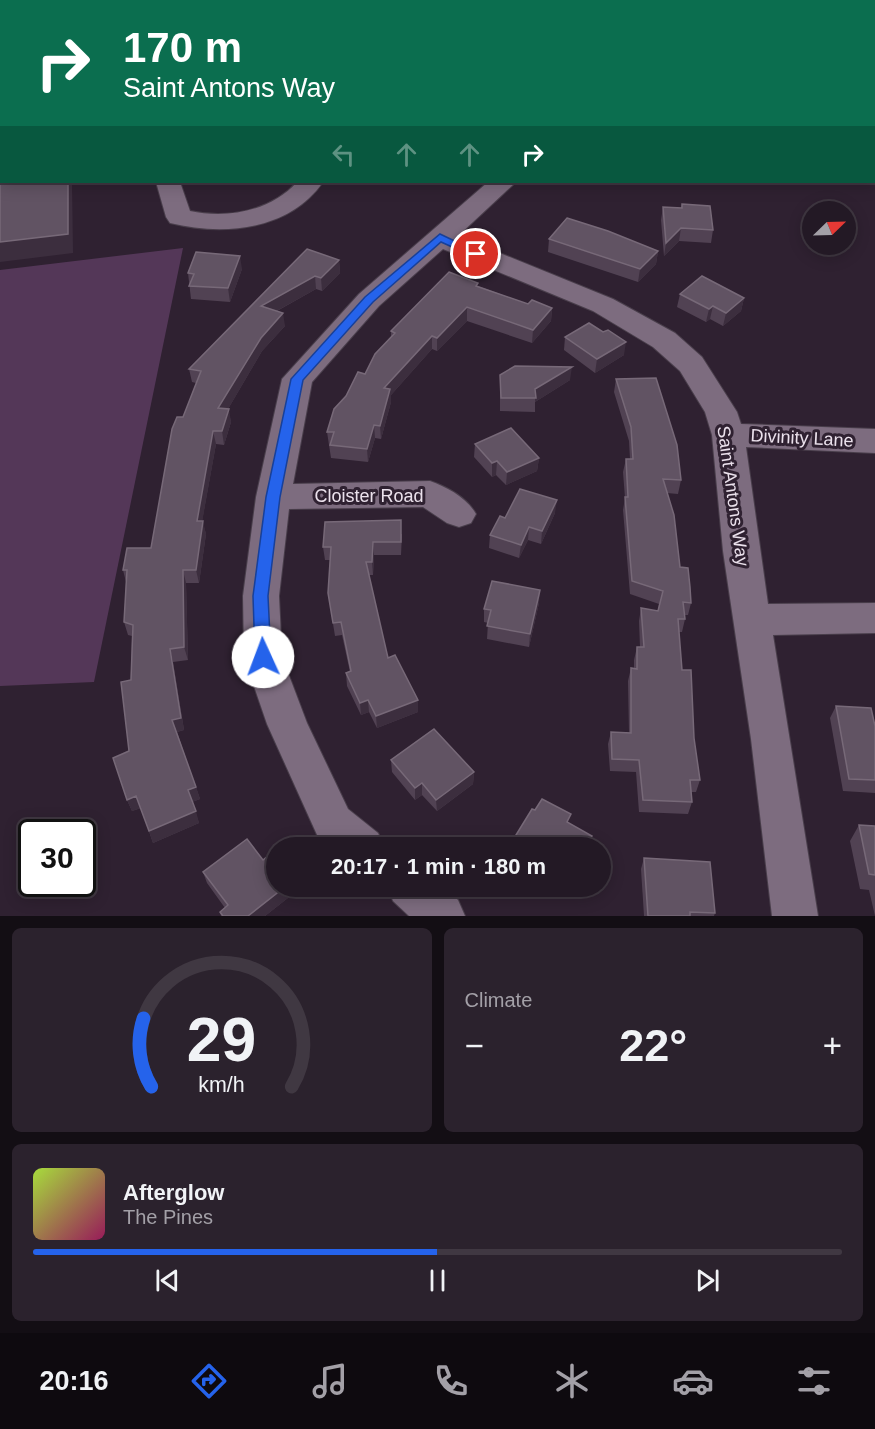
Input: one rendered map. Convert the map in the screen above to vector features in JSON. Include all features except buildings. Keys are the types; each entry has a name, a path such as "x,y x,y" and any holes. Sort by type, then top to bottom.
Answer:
{"street":[{"path":"168,183 179,217 195,221 267,215 290,202 309,183"},
{"path":"350,837 333,823 286,724 263,657 261,596 273,497 297,379 369,300 502,183"},
{"name":"Saint Antons Way","path":"440,238 531,278 603,305 664,340 692,364 721,412 728,435 741,551 771,740 795,916"},
{"name":"Divinity Lane","path":"728,435 875,441"},
{"name":"Cloister Road","path":"273,497 430,494 459,514"},
{"path":"752,620 875,618"},
{"path":"421,897 442,916"}],"shaded area":[{"path":"183,248 94,682 0,686 0,270"}],"route":[{"path":"263,657 261,596 273,497 297,379 369,300 440,238 476,254"}]}
